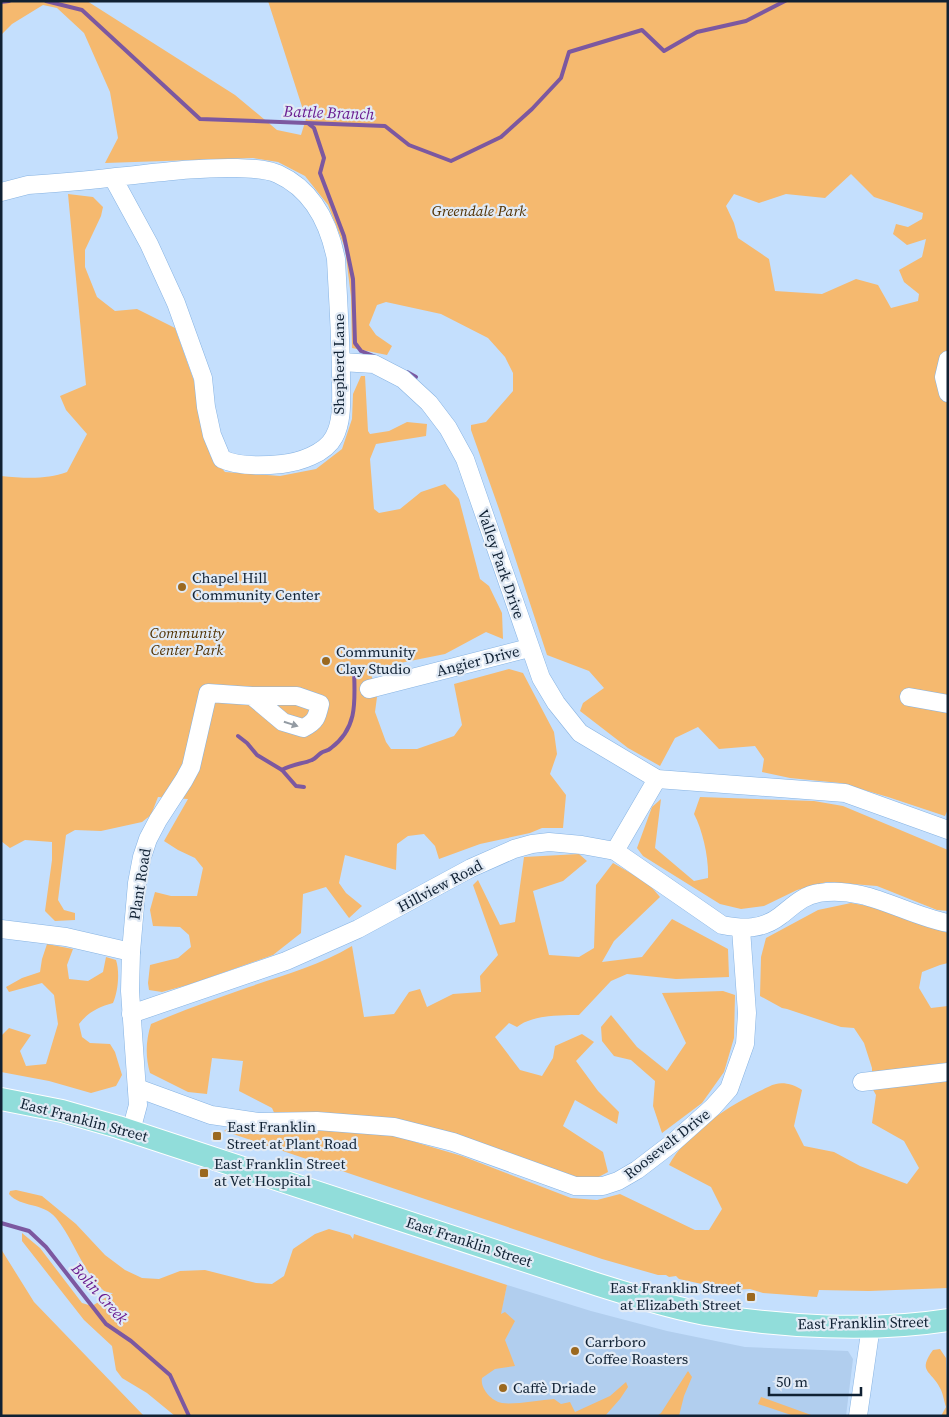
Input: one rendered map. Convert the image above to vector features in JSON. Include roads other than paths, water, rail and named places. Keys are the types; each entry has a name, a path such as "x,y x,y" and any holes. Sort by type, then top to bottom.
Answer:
{"main road":[{"name":"East Franklin Street","path":"1,1099 62,1112 130,1131 599,1285 655,1302 705,1314 780,1324 871,1326 923,1324 948,1320"}],"street":[{"name":"Shepherd Lane","path":"1,192 28,185 205,168 257,169 279,174 302,191 318,209 329,231 336,259 341,362 339,420 334,438 324,448 299,460 270,465 239,464 222,459 212,435 206,407 203,378 176,303 149,244 113,178"},
{"path":"948,360 944,377 948,393"},
{"name":"Valley Park Drive","path":"341,362 374,364 403,379 429,403 448,428 465,459 529,648 541,678 556,703 580,733 657,779 845,793 948,830"},
{"name":"Angier Drive","path":"370,689 529,648"},
{"name":"Plant Road","path":"130,1131 137,1111 131,1014 131,952 142,857 148,839 158,820 191,766 208,693 252,696"},
{"path":"909,697 948,704"},
{"path":"615,851 657,779"},
{"name":"Hillview Road","path":"131,1014 308,952 375,920 472,868 514,849 532,844 549,842 615,851 722,925 741,929"},
{"path":"741,929 756,928 770,922 796,902 818,893 846,892 876,899 934,921 948,924"},
{"path":"1,929 66,937 131,952"},
{"name":"Roosevelt Drive","path":"137,1088 211,1115 258,1122 317,1121 394,1126 453,1142 575,1186 603,1186 618,1181 637,1170 675,1141 713,1108 729,1089 745,1044 747,1013 741,929"},
{"path":"862,1082 948,1072"},
{"path":"858,1416 871,1326"}],"waterway":[{"name":"Battle Branch","path":"1,2 9,1"},
{"name":"Battle Branch","path":"46,1 82,10 200,119 385,126 409,145 451,161 501,137 532,109 561,78 569,52 642,30 664,51 697,32 746,21 785,1"},
{"path":"309,124 314,128 324,158 320,173 344,236 353,279 355,343 361,351 376,357"},
{"path":"407,372 416,377"},
{"path":"238,736 257,755 282,770 313,759 330,749 346,732 353,713 355,692 354,670"},
{"path":"282,770 296,786 304,787"},
{"name":"Bolin Creek","path":"1,1223 29,1231 46,1247 106,1324 131,1341 170,1375 189,1416"}],"place":[{"name":"Chapel Hill Community Center","path":"182,587"},
{"name":"Community Clay Studio","path":"326,661"},
{"name":"East Franklin Street at Plant Road","path":"217,1136"},
{"name":"East Franklin Street at Vet Hospital","path":"204,1173"},
{"name":"East Franklin Street at Elizabeth Street","path":"751,1297"},
{"name":"Carrboro Coffee Roasters","path":"575,1351"},
{"name":"Caffè Driade","path":"503,1388"}],"park label":[{"name":"Greendale Park","path":"479,211"},
{"name":"Community Center Park","path":"187,642"}]}
